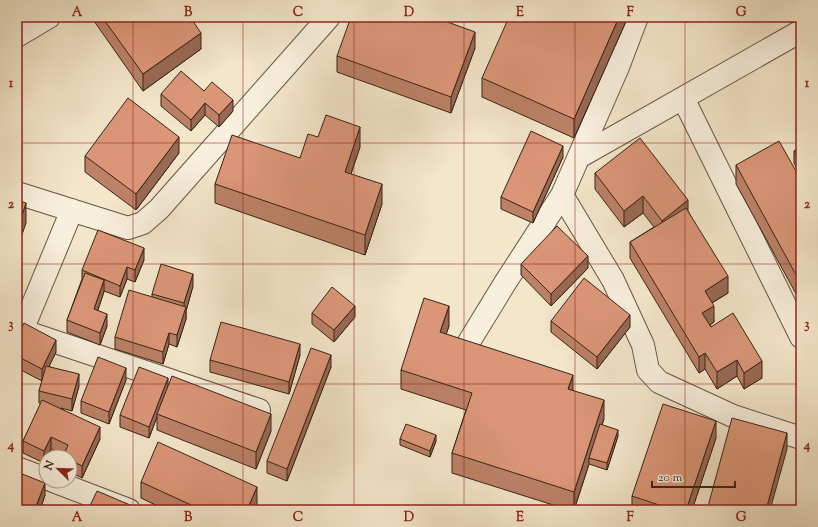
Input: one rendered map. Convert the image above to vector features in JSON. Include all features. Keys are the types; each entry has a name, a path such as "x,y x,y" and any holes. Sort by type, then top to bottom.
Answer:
{"street":[{"path":"17,36 49,17"},
{"path":"17,193 128,228 143,223 159,209 329,17"},
{"path":"464,350 562,194 618,67 637,17"},
{"path":"579,157 683,98 800,35"},
{"path":"683,98 801,337"},
{"path":"562,194 613,280 643,345 648,370 659,382 733,416 801,438"},
{"path":"72,210 26,321 25,328 29,333 259,410"},
{"path":"17,468 38,476"},
{"path":"74,489 129,510"}],"building":[{"path":"102,17 190,17 201,33 143,74"},
{"path":"351,17 434,17 475,32 451,97 337,56"},
{"path":"509,17 619,17 574,119 482,78"},
{"path":"181,71 204,91 212,82 233,100 219,115 205,103 191,120 161,94"},
{"path":"128,98 179,137 136,194 85,156"},
{"path":"326,115 360,127 345,172 382,184 365,235 215,184 232,135 300,158 308,134 318,137"},
{"path":"531,131 563,146 533,212 501,197"},
{"path":"640,138 688,200 662,221 643,196 624,211 595,173"},
{"path":"779,141 801,180 801,284 736,165"},
{"path":"801,147 801,165 794,151"},
{"path":"17,200 26,203 17,230"},
{"path":"686,208 728,276 705,291 714,306 702,313 711,327 733,313 762,361 744,373 737,360 717,372 705,353 699,357 630,242"},
{"path":"557,226 588,256 551,294 521,264"},
{"path":"98,230 144,248 135,270 127,267 120,286 82,270"},
{"path":"161,264 193,274 184,303 152,294"},
{"path":"85,273 104,280 94,309 107,314 100,333 67,320"},
{"path":"584,278 630,315 597,357 551,321"},
{"path":"332,287 355,306 334,330 312,313"},
{"path":"129,290 186,307 177,335 169,333 163,352 115,337"},
{"path":"424,298 449,306 440,332 573,375 568,389 604,400 574,492 452,453 472,393 401,370"},
{"path":"221,322 300,344 289,382 210,360"},
{"path":"24,323 56,340 42,369 17,356 17,337"},
{"path":"311,348 331,355 287,469 267,461"},
{"path":"98,357 126,368 109,412 81,401"},
{"path":"46,366 79,374 72,399 39,391"},
{"path":"139,367 168,378 149,427 120,415"},
{"path":"172,376 271,414 256,452 157,414"},
{"path":"42,400 100,427 82,466 78,464 78,449 66,449 68,445 51,437 45,449 40,449 23,441"},
{"path":"663,404 716,421 686,510 674,510 632,496"},
{"path":"732,418 787,433 766,510 707,510"},
{"path":"406,424 436,435 430,451 400,439"},
{"path":"600,424 618,430 607,463 589,458"},
{"path":"158,442 257,487 247,510 202,510 141,482"},
{"path":"17,472 38,480 38,489 43,489 35,509 32,507 31,510 17,510"},
{"path":"97,491 142,510 88,510"}]}
